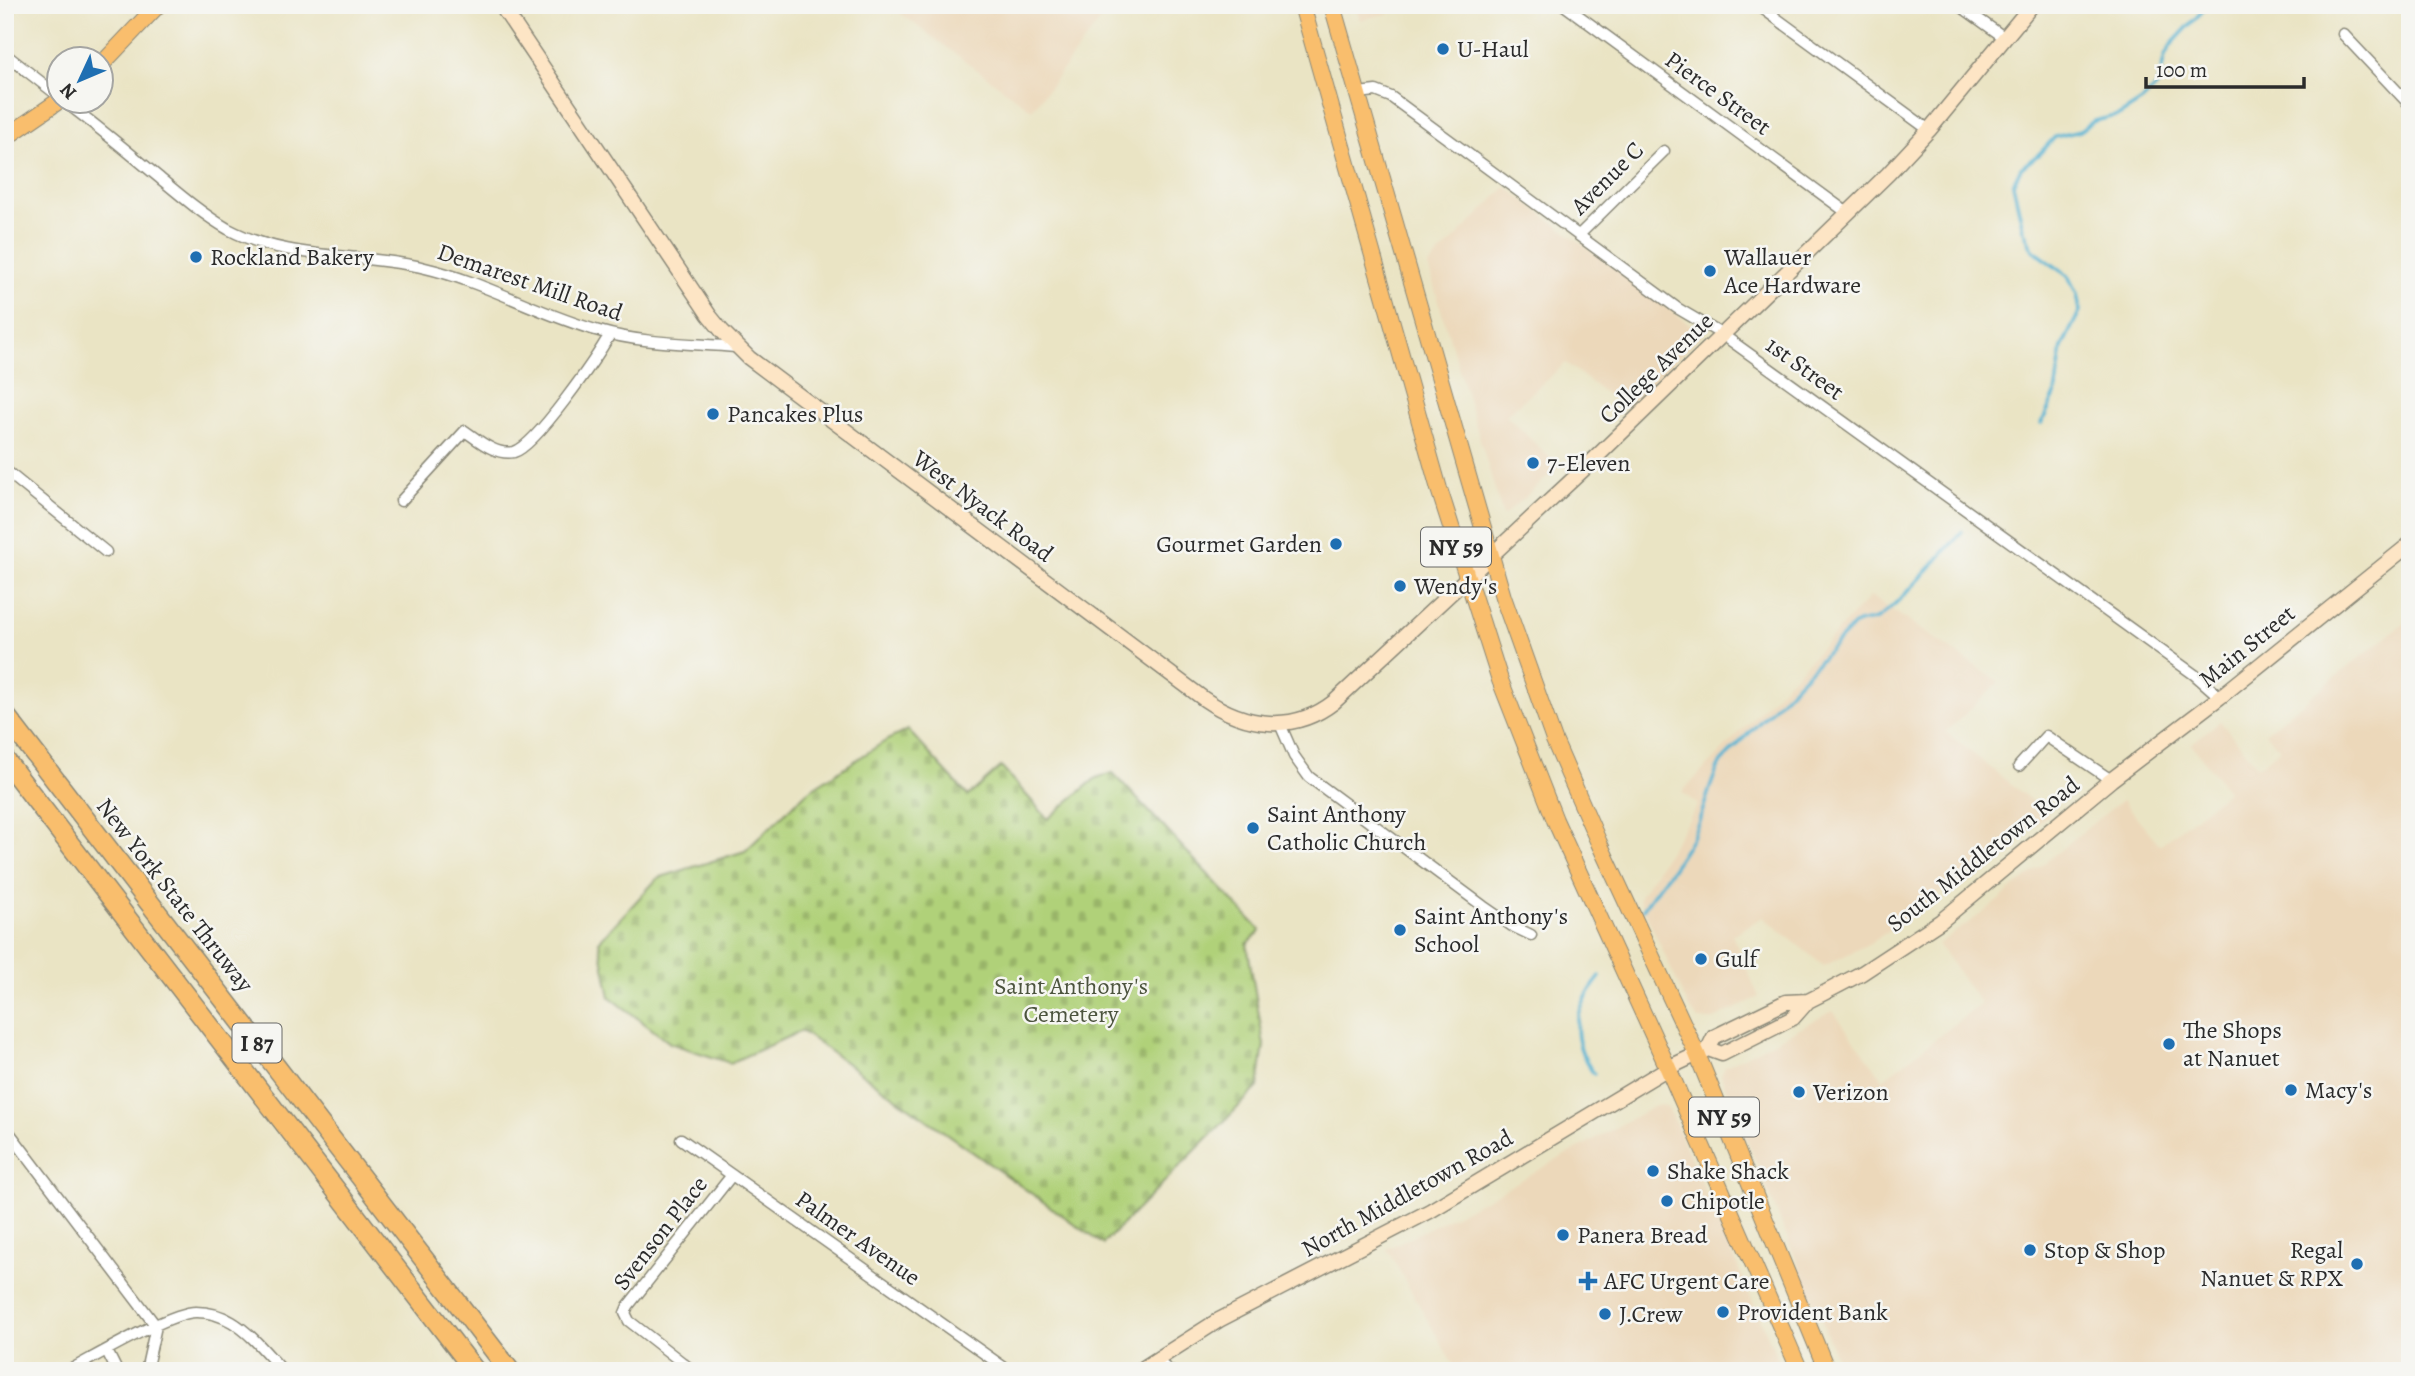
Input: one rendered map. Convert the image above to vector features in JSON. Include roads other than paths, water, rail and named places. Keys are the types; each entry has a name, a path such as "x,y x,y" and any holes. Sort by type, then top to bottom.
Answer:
{"highway":[{"name":"New York State Thruway","path":"5,715 510,1371"},
{"name":"New York State Thruway","path":"5,760 475,1371"}],"main road":[{"path":"116,49 158,5"},
{"name":"NY 59","path":"1302,5 1466,579 1500,680 1540,784 1586,890 1668,1068 1800,1371"},
{"name":"NY 59","path":"1332,5 1491,556 1554,740 1594,832 1703,1051 1827,1371"},
{"path":"5,138 46,108"}],"street":[{"name":"West Nyack Road","path":"501,5 703,306 736,347 1204,699 1241,719 1280,724"},
{"name":"Pierce Street","path":"1564,5 1849,214"},
{"path":"1758,5 1929,130"},
{"path":"1959,5 2005,38"},
{"name":"College Avenue","path":"1280,724 1302,720 1334,702 1723,335 1849,214 1929,130 2032,5"},
{"path":"2343,34 2410,105"},
{"path":"5,54 46,87"},
{"name":"1st Street","path":"1358,93 1376,91 1391,97 1677,308 1723,335 2195,675 2220,697"},
{"name":"Demarest Mill Road","path":"82,116 190,203 244,236 298,252 405,264 433,270 610,334 736,347"},
{"name":"Avenue C","path":"1580,234 1664,151"},
{"path":"401,501 465,431 499,452 512,453 522,448 591,365 610,334"},
{"path":"5,470 106,552"},
{"name":"Main Street","path":"2111,780 2220,697 2410,544"},
{"path":"1280,724 1294,757 1309,777 1483,906 1512,926 1531,935"},
{"path":"2019,766 2046,736 2111,780"},
{"name":"South Middletown Road","path":"1703,1051 1714,1037 1786,1002 1808,1001 1862,973 1948,917 2111,780"},
{"name":"North Middletown Road","path":"1139,1371 1228,1315 1430,1212 1668,1068 1703,1051"},
{"path":"5,1127 156,1325 146,1371"},
{"name":"Palmer Avenue","path":"681,1139 1009,1371"},
{"name":"Svenson Place","path":"693,1371 629,1321 625,1313 732,1175"},
{"path":"68,1371 156,1325 178,1315 194,1312 230,1321 245,1331 283,1371"},
{"path":"107,1351 117,1371"},
{"path":"1154,1360 1170,1371"}],"waterway":[{"path":"2041,424 2055,395 2062,347 2080,311 2077,294 2068,276 2033,250 2023,229 2013,184 2021,168 2055,137 2080,131 2094,121 2120,115 2142,101 2158,85 2165,56 2171,45 2208,5"},
{"path":"1643,909 1688,845 1721,762 1854,625 1880,617 1912,587 1962,532"},
{"path":"1594,1074 1581,1049 1578,1025 1584,1001 1600,977"}],"place":[{"name":"U-Haul","path":"1443,49"},
{"name":"Rockland Bakery","path":"196,257"},
{"name":"Wallauer Ace Hardware","path":"1710,271"},
{"name":"Pancakes Plus","path":"713,414"},
{"name":"7-Eleven","path":"1533,463"},
{"name":"Gourmet Garden","path":"1336,544"},
{"name":"Wendy's","path":"1400,586"},
{"name":"Saint Anthony Catholic Church","path":"1253,828"},
{"name":"Saint Anthony's School","path":"1400,930"},
{"name":"Gulf","path":"1701,959"},
{"name":"The Shops at Nanuet","path":"2169,1044"},
{"name":"Macy's","path":"2291,1090"},
{"name":"Verizon","path":"1799,1092"},
{"name":"Shake Shack","path":"1653,1171"},
{"name":"Chipotle","path":"1667,1201"},
{"name":"Panera Bread","path":"1563,1235"},
{"name":"Stop & Shop","path":"2030,1250"},
{"name":"Regal Nanuet & RPX","path":"2357,1264"},
{"name":"AFC Urgent Care","path":"1588,1281"},
{"name":"Provident Bank","path":"1723,1312"},
{"name":"J.Crew","path":"1605,1314"}],"park label":[{"name":"Saint Anthony's Cemetery","path":"1071,1000"}]}
